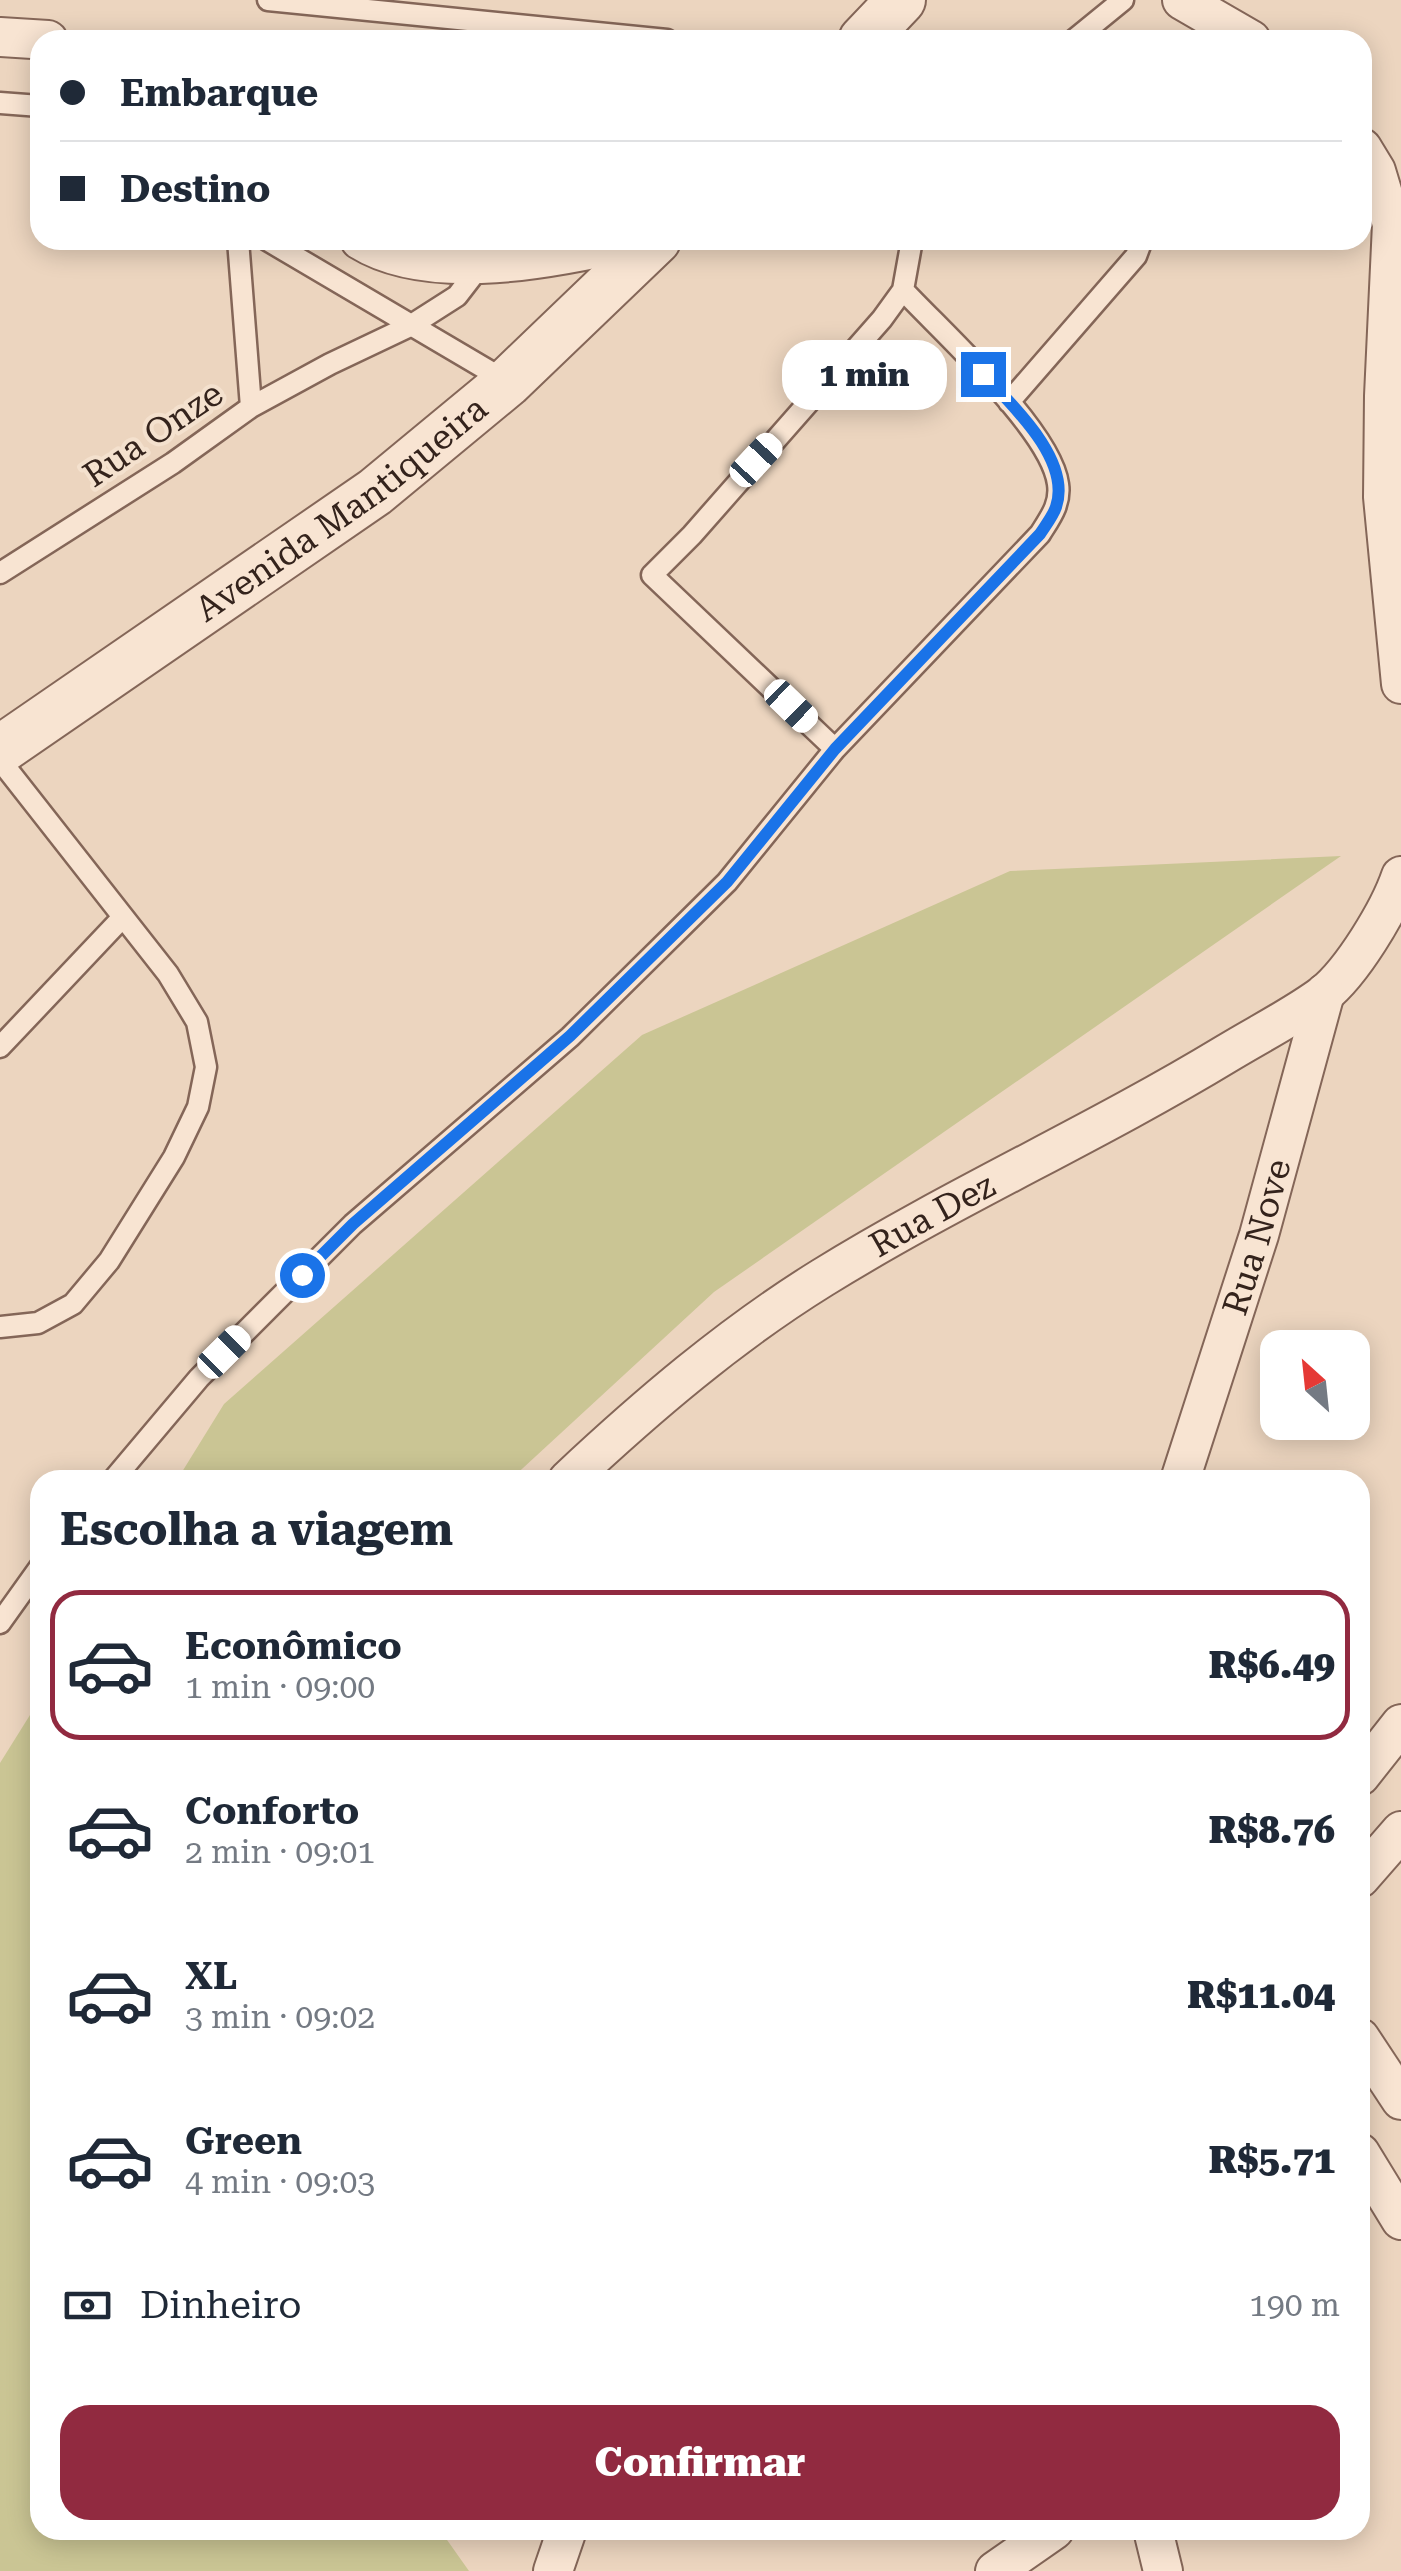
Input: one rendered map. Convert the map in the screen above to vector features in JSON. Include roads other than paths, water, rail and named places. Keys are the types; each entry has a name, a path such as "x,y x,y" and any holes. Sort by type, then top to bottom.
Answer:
{"street":[{"path":"872,30 901,0"},
{"path":"1182,0 1234,30"},
{"path":"0,37 30,39"},
{"path":"1372,164 1392,224 1384,496 1401,684"},
{"path":"384,250 428,262 484,262 564,256 590,250"},
{"name":"Avenida Mantiqueira","path":"0,750 376,492 508,382 646,250"},
{"path":"1324,994 1362,948 1393,900 1401,876"},
{"name":"Rua Dez","path":"579,1470 731,1340 822,1278 1168,1089 1324,994"},
{"name":"Rua Nove","path":"1183,1470 1259,1234 1324,994"},
{"path":"1370,1763 1401,1724"},
{"path":"1370,1867 1401,1831"},
{"path":"1370,2053 1401,2100"},
{"path":"1370,2170 1401,2220"},
{"path":"553,2571 564,2540"},
{"path":"995,2571 1040,2540"},
{"path":"1155,2540 1163,2571"}],"lane":[{"path":"268,0 566,30"},
{"path":"1086,30 1123,0"},
{"path":"0,103 30,105"},
{"name":"Rua Onze","path":"0,573 174,463 252,407 239,250"},
{"path":"284,250 508,382"},
{"path":"835,749 652,575 824,388 903,290 910,250"},
{"path":"1010,402 1138,250"},
{"path":"252,407 410,326 457,296 484,262"},
{"path":"121,1470 199,1378 353,1224 570,1036 727,882 835,749 1040,534 1056,508 1059,486 1050,457 1029,423 903,290"},
{"path":"0,760 168,974 196,1022 206,1067 198,1108 174,1157 109,1261 73,1304 38,1323 0,1326"},
{"path":"0,1047 122,918"},
{"path":"0,1623 30,1581"}]}
